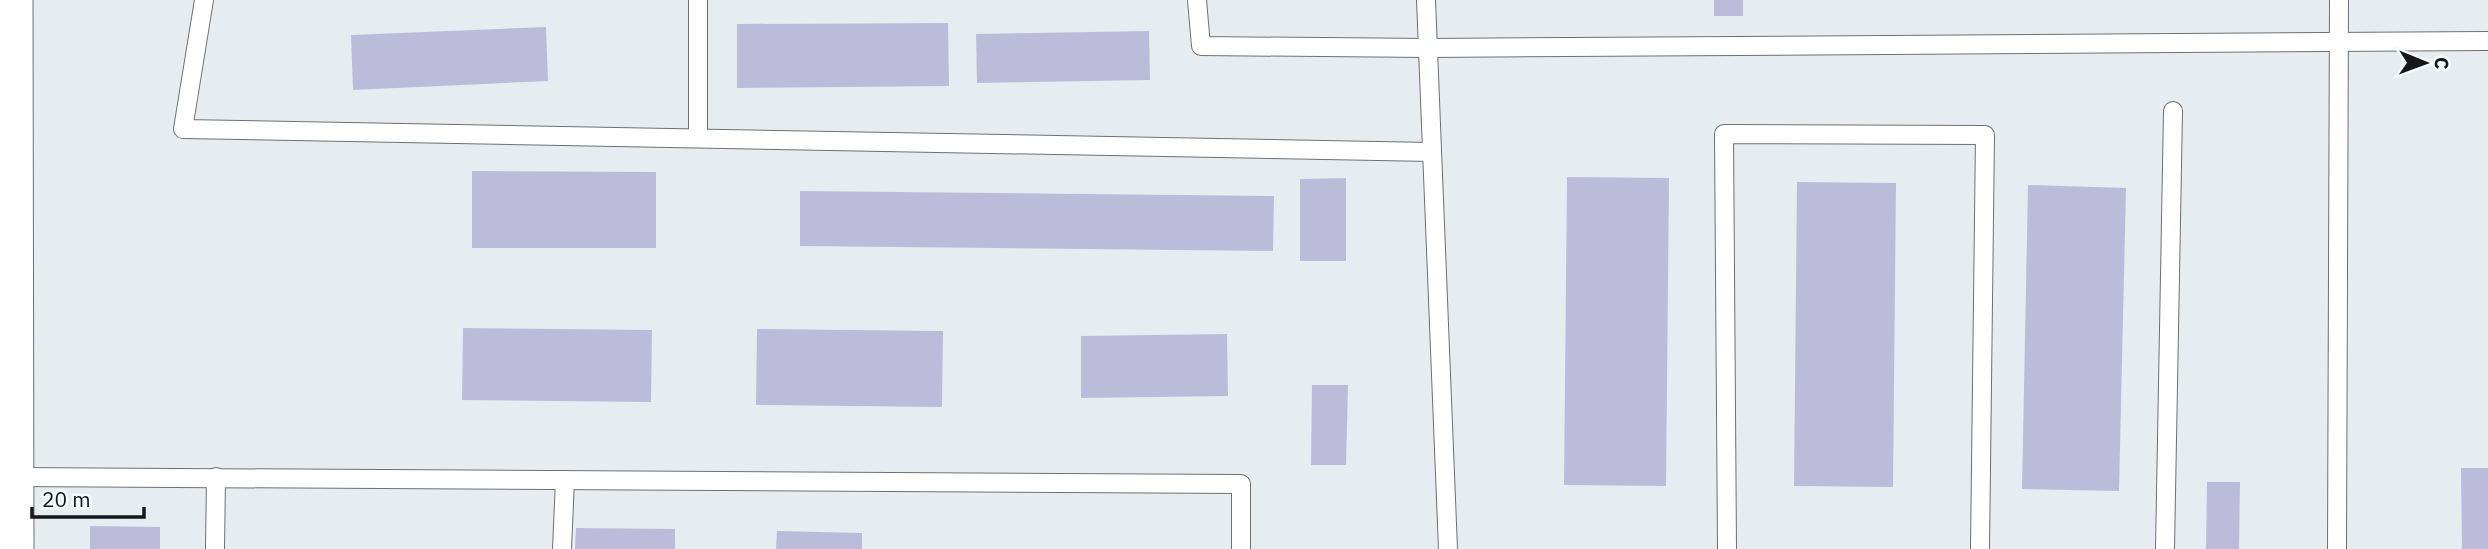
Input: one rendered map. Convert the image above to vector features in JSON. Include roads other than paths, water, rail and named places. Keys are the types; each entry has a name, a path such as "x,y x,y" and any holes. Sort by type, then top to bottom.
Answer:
{"street":[{"path":"14,0 15,549"}],"lane":[{"path":"204,0 183,129 1432,152"},
{"path":"698,0 698,138"},
{"path":"1198,0 1201,46 1428,48 2488,41"},
{"path":"1426,0 1448,549"},
{"path":"2337,549 2339,0"},
{"path":"2165,549 2173,111"},
{"path":"1727,549 1724,134 1985,135 1980,549"},
{"path":"14,477 1241,484 1241,549"},
{"path":"215,549 216,477"},
{"path":"562,549 565,480"}]}
